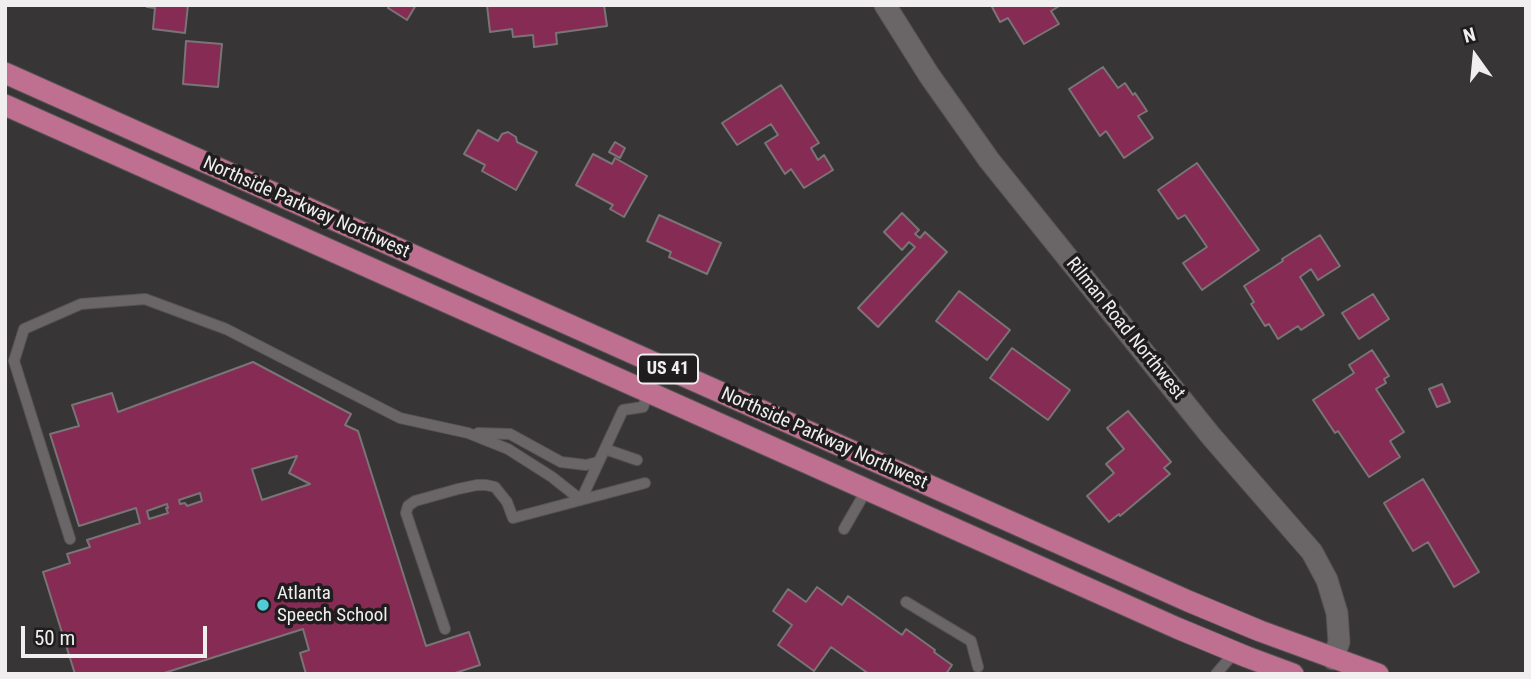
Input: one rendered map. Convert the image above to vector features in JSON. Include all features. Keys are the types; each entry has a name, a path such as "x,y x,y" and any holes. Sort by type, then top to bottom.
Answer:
{"main road":[{"name":"Northside Parkway Northwest","path":"5,74 1188,601 1338,666 1378,674"},
{"name":"Northside Parkway Northwest","path":"5,105 645,399 867,489 1235,652 1293,674"}],"street":[{"name":"Rilman Road Northwest","path":"885,5 929,75 989,160 1211,436 1312,552 1327,580 1337,613 1338,666"}],"lane":[{"path":"70,539 14,361 24,329 81,304 145,299 226,328 400,418 468,433 508,449 552,477 581,500"},
{"path":"581,500 624,410 645,399 658,364"},
{"path":"468,433 510,434 561,462 586,465 598,462"},
{"path":"605,449 637,460"},
{"path":"445,629 406,513 408,506 415,501 486,485 495,487 507,502 513,518 645,483"},
{"path":"844,529 867,489"},
{"path":"906,602 971,641 978,667"},
{"path":"1216,674 1235,652"}],"building":[{"path":"188,5 185,33 153,29 155,8 147,7"},
{"path":"389,5 416,5 407,20 388,8"},
{"path":"487,5 604,5 607,26 556,33 557,44 534,47 533,35 513,37 512,29 490,32"},
{"path":"991,5 1061,5 1051,11 1059,24 1024,44 1008,18 1000,22"},
{"path":"186,41 222,44 218,87 183,84"},
{"path":"1103,67 1118,88 1125,83 1133,95 1135,93 1147,111 1138,116 1153,138 1124,158 1106,131 1100,136 1069,89"},
{"path":"781,85 819,143 811,148 818,160 824,155 833,170 804,188 791,169 785,174 765,143 778,135 771,124 737,145 722,123"},
{"path":"478,130 498,141 502,134 508,132 516,137 517,142 537,152 516,190 482,171 485,165 464,154"},
{"path":"615,142 625,148 620,158 609,152"},
{"path":"593,154 612,164 615,158 647,176 624,217 610,209 613,205 576,185"},
{"path":"1197,163 1259,250 1202,290 1183,263 1207,247 1185,215 1178,219 1158,190"},
{"path":"902,213 919,230 915,234 920,238 925,232 947,252 878,327 858,308 915,247 909,242 902,250 884,232"},
{"path":"659,215 721,243 707,274 669,257 671,252 647,241"},
{"path":"1320,235 1340,266 1318,280 1311,269 1300,277 1324,315 1301,330 1298,326 1278,339 1269,324 1265,326 1251,304 1254,302 1244,286"},
{"path":"959,291 1010,330 987,360 936,321"},
{"path":"1373,294 1389,319 1359,339 1342,313"},
{"path":"1012,348 1070,390 1048,420 990,378"},
{"path":"1372,350 1389,376 1384,379 1386,383 1376,389 1404,432 1390,441 1400,457 1369,477 1313,400 1354,373 1349,365"},
{"path":"253,362 351,414 345,425 358,431 426,646 469,632 480,665 452,674 306,674 300,653 309,650 303,629 161,674 75,674 43,572 70,563 67,554 90,547 87,540 140,523 136,508 79,526 50,434 79,426 72,405 112,393 118,412","holes":["297,456 289,473 310,484 262,500 252,469","200,493 202,501 187,506 185,503 180,504 179,500","167,504 168,508 168,513 149,519 147,511"]},
{"path":"1442,384 1450,402 1437,407 1429,389"},
{"path":"1128,411 1171,462 1164,468 1170,474 1109,522 1087,496 1114,473 1106,464 1124,449 1107,428"},
{"path":"1423,479 1479,572 1454,587 1428,542 1413,551 1384,503"},
{"path":"817,587 842,605 848,596 902,635 906,629 952,665 946,674 869,674 831,647 814,671 778,645 792,625 773,611 788,589 806,602"}],"place":[{"name":"Atlanta Speech School","path":"263,605"}]}
